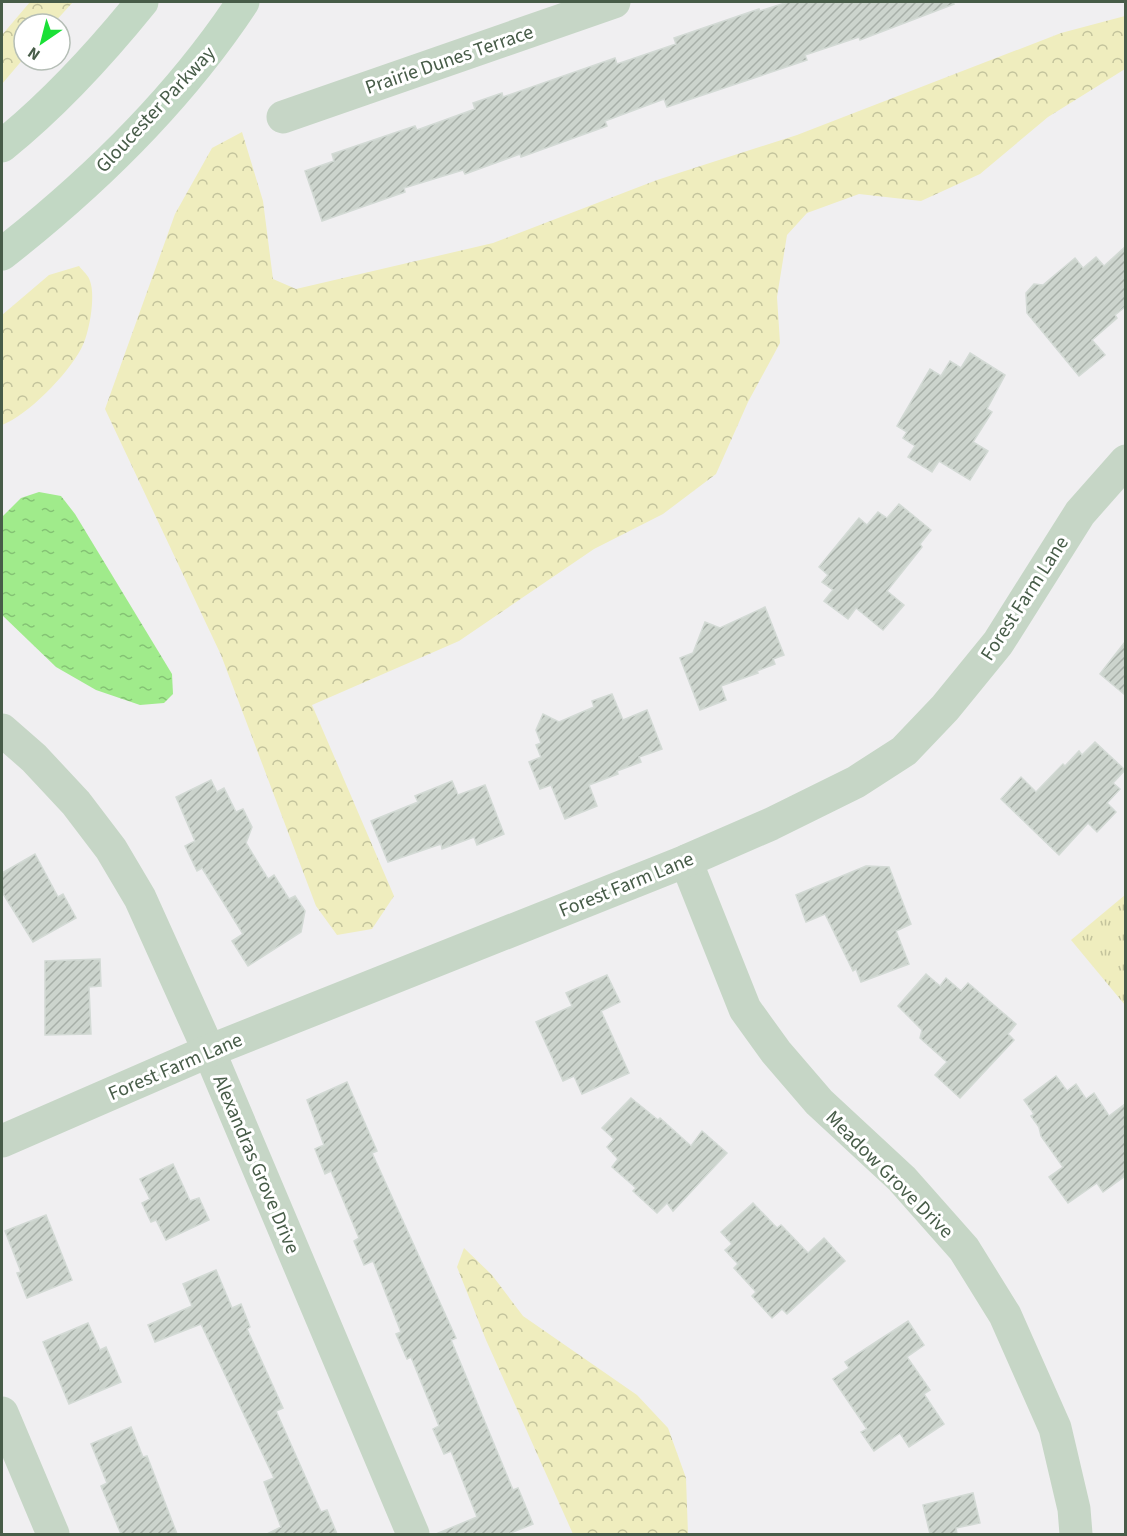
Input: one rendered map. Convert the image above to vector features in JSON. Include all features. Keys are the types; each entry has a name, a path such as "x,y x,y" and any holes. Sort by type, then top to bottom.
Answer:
{"main road":[{"path":"2,146 29,124 109,43 142,2"},
{"name":"Gloucester Parkway","path":"2,254 44,221 129,143 220,36 243,2"}],"street":[{"name":"Prairie Dunes Terrace","path":"283,117 614,2"},
{"name":"Forest Farm Lane","path":"2,1141 209,1051 686,861 771,824 856,782 904,751 945,708 998,643 1080,513 1125,461"},
{"name":"Alexandras Grove Drive","path":"2,730 34,758 76,803 111,849 140,898 209,1051 412,1534"},
{"name":"Meadow Grove Drive","path":"686,861 745,1009 776,1052 819,1102 902,1179 964,1249 1005,1315 1055,1428 1074,1509 1076,1534"},
{"path":"2,1413 54,1534"}],"green space":[{"path":"30,2 73,2 64,12 22,12"},
{"path":"1125,16 1125,69 1048,117 980,174 921,201 859,194 807,213 787,235 777,297 780,343 748,402 716,474 663,514 594,549 459,641 312,705 394,896 372,929 337,935 316,906 221,655 105,409 175,214 212,148 242,132 263,201 273,279 296,289 493,243 657,180 797,135 1061,33"},
{"path":"12,23 12,72 2,84 2,35"},
{"path":"79,266 87,275 92,288 92,306 84,343 75,359 46,393 23,413 2,425 2,315 49,275"},
{"path":"1125,895 1125,1005 1071,940"},
{"path":"464,1248 492,1275 523,1316 637,1395 668,1428 686,1478 688,1534 573,1534 486,1340 457,1267"}],"water":[{"path":"39,492 61,496 75,514 172,674 173,694 164,703 140,705 96,690 56,667 2,615 2,517 21,498"}],"building":[{"path":"788,2 953,2 954,4 860,40 859,37 805,55 807,60 667,107 664,99 605,121 607,126 521,157 520,154 465,174 463,170 404,188 405,192 322,221 305,171 334,161 332,154 415,126 417,130 475,109 473,103 502,93 503,97 615,58 617,64 676,44 674,38 759,9 760,11"},
{"path":"1125,247 1125,307 1115,315 1117,318 1092,340 1105,355 1079,376 1027,313 1026,293 1034,284 1043,285 1075,258 1083,268 1096,257 1104,266"},
{"path":"970,353 1005,375 987,409 992,412 973,442 988,451 970,480 939,461 932,472 908,457 915,446 903,438 907,432 897,426 930,369 941,376 950,361 961,368"},
{"path":"899,504 931,530 920,544 922,547 887,591 904,605 883,630 856,608 848,619 824,601 833,590 822,582 828,575 819,567 859,518 867,525 878,512 887,518"},
{"path":"765,607 784,655 773,659 775,664 757,671 758,673 721,686 726,700 700,710 680,658 693,653 705,622 720,628"},
{"path":"1125,642 1125,695 1100,674"},
{"path":"612,694 623,720 647,710 662,749 639,757 641,762 589,785 597,806 565,819 551,785 540,789 529,762 541,757 536,745 541,743 536,730 543,714 559,722 594,707 592,701"},
{"path":"1095,742 1125,770 1113,783 1120,789 1107,803 1116,812 1097,832 1088,823 1059,855 1001,799 1021,777 1036,792 1063,764 1065,766 1079,751 1082,755"},
{"path":"211,780 217,792 224,788 236,812 243,809 252,827 246,843 268,879 274,875 289,899 295,896 305,911 301,932 248,966 232,941 243,934 202,868 197,871 185,846 195,841 176,797"},
{"path":"452,781 458,795 485,785 504,834 477,845 474,837 442,849 441,844 388,862 371,821 418,802 415,796"},
{"path":"35,854 58,897 63,894 76,918 33,942 2,892 2,873"},
{"path":"866,866 889,867 911,924 896,931 909,964 861,982 856,969 853,971 825,914 806,922 796,895"},
{"path":"100,959 101,986 89,987 91,1034 45,1035 45,961"},
{"path":"926,974 940,986 946,978 961,991 968,983 1016,1024 1008,1034 1014,1040 960,1098 935,1075 947,1062 920,1038 922,1030 898,1006"},
{"path":"607,975 620,1002 601,1011 629,1073 582,1094 574,1076 563,1081 536,1022 572,1006 566,993"},
{"path":"1056,1076 1067,1091 1076,1084 1086,1099 1094,1093 1109,1116 1125,1104 1125,1176 1103,1192 1097,1183 1068,1203 1049,1177 1063,1167 1041,1136 1039,1127 1031,1116 1034,1114 1024,1100"},
{"path":"347,1082 377,1151 372,1153 456,1338 451,1340 513,1490 518,1488 533,1524 508,1534 436,1534 477,1517 451,1451 444,1454 433,1429 439,1426 411,1357 407,1359 396,1334 401,1332 373,1261 364,1265 354,1241 359,1238 331,1171 325,1174 315,1149 324,1145 307,1100"},
{"path":"631,1098 658,1120 660,1118 691,1146 702,1131 727,1153 673,1211 667,1203 657,1213 633,1191 636,1188 612,1167 618,1159 607,1147 614,1139 602,1128"},
{"path":"173,1164 190,1201 199,1198 209,1220 166,1240 156,1220 151,1222 142,1203 150,1199 140,1179"},
{"path":"753,1203 777,1228 781,1225 808,1253 824,1238 845,1261 787,1314 782,1309 772,1318 752,1296 756,1292 734,1268 738,1264 725,1250 732,1244 721,1232"},
{"path":"46,1215 72,1280 27,1298 17,1273 21,1272 5,1231"},
{"path":"216,1270 232,1308 241,1304 250,1327 247,1329 283,1408 276,1411 321,1512 327,1510 337,1534 267,1534 281,1527 264,1482 274,1478 201,1324 155,1342 148,1325 192,1306 183,1284"},
{"path":"908,1321 924,1345 907,1357 930,1390 924,1394 944,1424 909,1447 900,1433 874,1451 861,1432 867,1429 833,1379 849,1368 845,1362"},
{"path":"88,1323 100,1350 106,1347 121,1382 69,1404 43,1342"},
{"path":"131,1427 143,1457 147,1456 177,1534 121,1534 101,1486 107,1483 91,1444"},
{"path":"973,1493 980,1523 956,1528 957,1534 930,1534 923,1505"}]}
